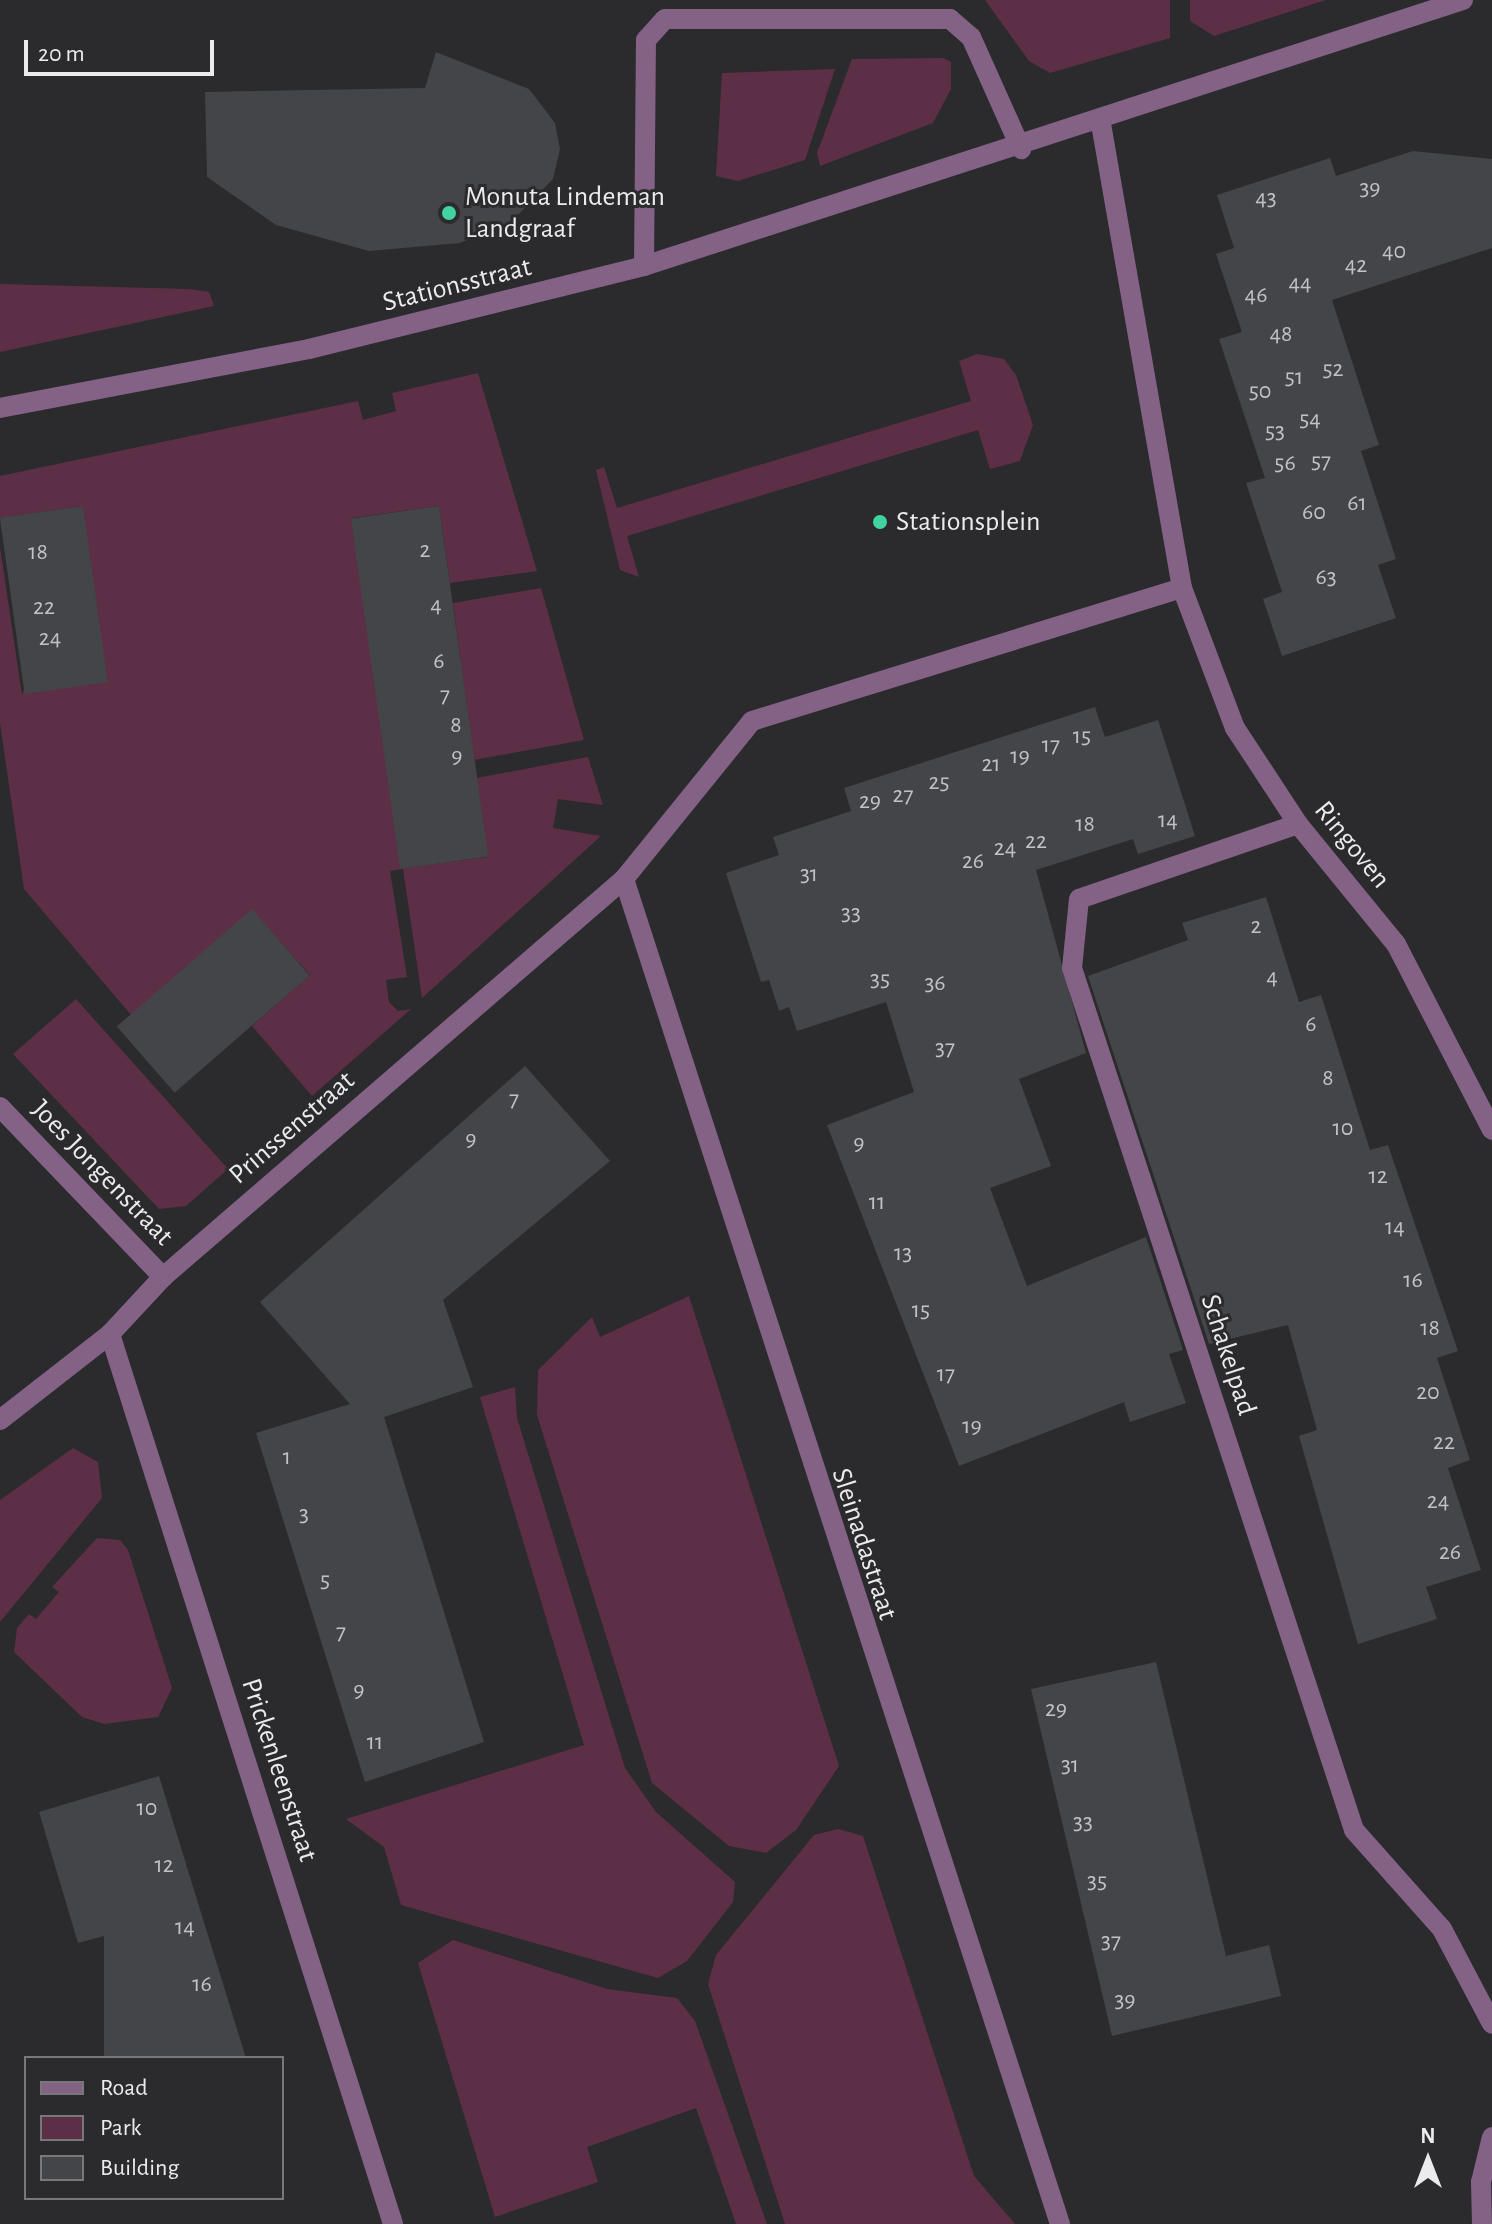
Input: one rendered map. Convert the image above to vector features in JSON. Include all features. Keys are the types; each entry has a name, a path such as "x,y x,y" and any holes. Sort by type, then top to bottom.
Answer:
{"street":[{"name":"Stationsstraat","path":"0,408 309,349 644,266 1021,149 1100,119 1463,0"},
{"path":"644,266 646,40 665,19 950,19 971,37 1021,149"},
{"path":"624,879 752,721 1182,588 1100,119"},
{"name":"Ringoven","path":"1182,588 1235,728 1298,824 1396,944 1492,1130"},
{"name":"Schakelpad","path":"1298,824 1079,899 1072,968 1354,1830 1442,1929 1490,2014"},
{"name":"Prinssenstraat","path":"0,1420 110,1334 163,1277 624,879"},
{"name":"Sleinadastraat","path":"624,879 1060,2224"},
{"name":"Joes Jongenstraat","path":"0,1107 163,1277"},
{"name":"Prickenleenstraat","path":"110,1334 393,2224"},
{"path":"1482,2224 1481,2182 1492,2137"}],"green space":[{"path":"985,0 1170,0 1170,38 1050,73 1029,61"},
{"path":"1190,0 1326,0 1214,36 1190,21"},
{"path":"943,58 951,62 951,89 933,123 820,166 817,153 852,59"},
{"path":"835,69 805,160 738,181 716,176 722,73"},
{"path":"0,284 190,289 209,292 214,306 0,352"},
{"path":"977,354 1004,359 1016,375 1033,425 1020,461 990,469 978,430 627,536 639,577 620,570 596,470 604,467 617,508 971,401 959,361"},
{"path":"478,373 537,571 450,583 439,506 351,518 403,868 488,857 477,778 588,757 603,805 558,799 553,828 601,836 422,998 403,869 390,871 407,977 386,980 389,1002 398,1011 411,1009 312,1096 252,1026 310,975 252,910 132,1016 24,889 0,723 0,547 22,695 83,506 0,518 0,476 358,401 363,420 396,411 392,393"},
{"path":"541,588 584,740 474,760 453,603"},
{"path":"76,999 228,1169 186,1206 159,1209 13,1054"},
{"path":"689,1296 839,1766 796,1830 766,1853 729,1846 652,1783 537,1415 538,1370 592,1317 600,1337"},
{"path":"515,1387 517,1418 625,1768 656,1812 735,1882 733,1902 687,1961 658,1978 401,1905 384,1847 346,1819 584,1745 480,1397"},
{"path":"73,1448 98,1462 102,1498 0,1622 0,1500"},
{"path":"97,1538 120,1540 128,1550 172,1688 158,1717 104,1724 82,1717 14,1652 17,1628 29,1614 36,1619 59,1592 52,1587"},
{"path":"838,1829 863,1836 974,2176 1015,2224 785,2224 708,1984 716,1955 814,1835"},
{"path":"453,1940 607,1989 677,1998 695,2021 767,2224 736,2224 696,2108 587,2147 598,2182 495,2217 418,1963"}],"building":[{"path":"436,52 529,89 555,123 560,149 553,179 513,220 460,243 369,251 276,225 207,177 205,92 425,88"},
{"path":"1413,151 1492,159 1492,248 1332,300 1379,445 1361,451 1396,559 1378,565 1396,618 1282,656 1263,599 1282,592 1246,483 1265,478 1219,339 1242,332 1216,254 1234,248 1217,195 1330,158 1336,176"},
{"path":"83,506 108,682 25,694 0,518"},
{"path":"439,506 488,857 400,869 351,518"},
{"path":"1095,707 1105,737 1158,720 1195,836 1138,854 1133,839 1036,870 1086,1053 1019,1079 1051,1166 990,1188 1027,1286 1146,1237 1183,1350 1169,1354 1186,1403 1130,1422 1124,1402 959,1466 827,1125 914,1092 886,1002 797,1031 789,1007 779,1011 769,980 761,982 726,873 779,855 773,837 851,811 844,788"},
{"path":"1266,897 1299,1002 1321,995 1370,1150 1388,1145 1458,1351 1437,1358 1470,1460 1448,1468 1481,1570 1426,1587 1437,1619 1358,1644 1299,1436 1317,1430 1288,1325 1209,1344 1088,976 1188,940 1182,923"},
{"path":"252,909 310,975 175,1093 117,1026"},
{"path":"525,1066 610,1161 443,1300 473,1387 384,1417 484,1742 365,1782 256,1433 350,1404 260,1302"},
{"path":"1156,1662 1226,1956 1269,1945 1281,1996 1112,2036 1031,1689"},
{"path":"159,1776 245,2056 104,2056 104,1936 78,1943 39,1812"}],"place":[{"name":"Monuta Lindeman Landgraaf","path":"449,213"},
{"name":"Stationsplein","path":"880,522"}]}
